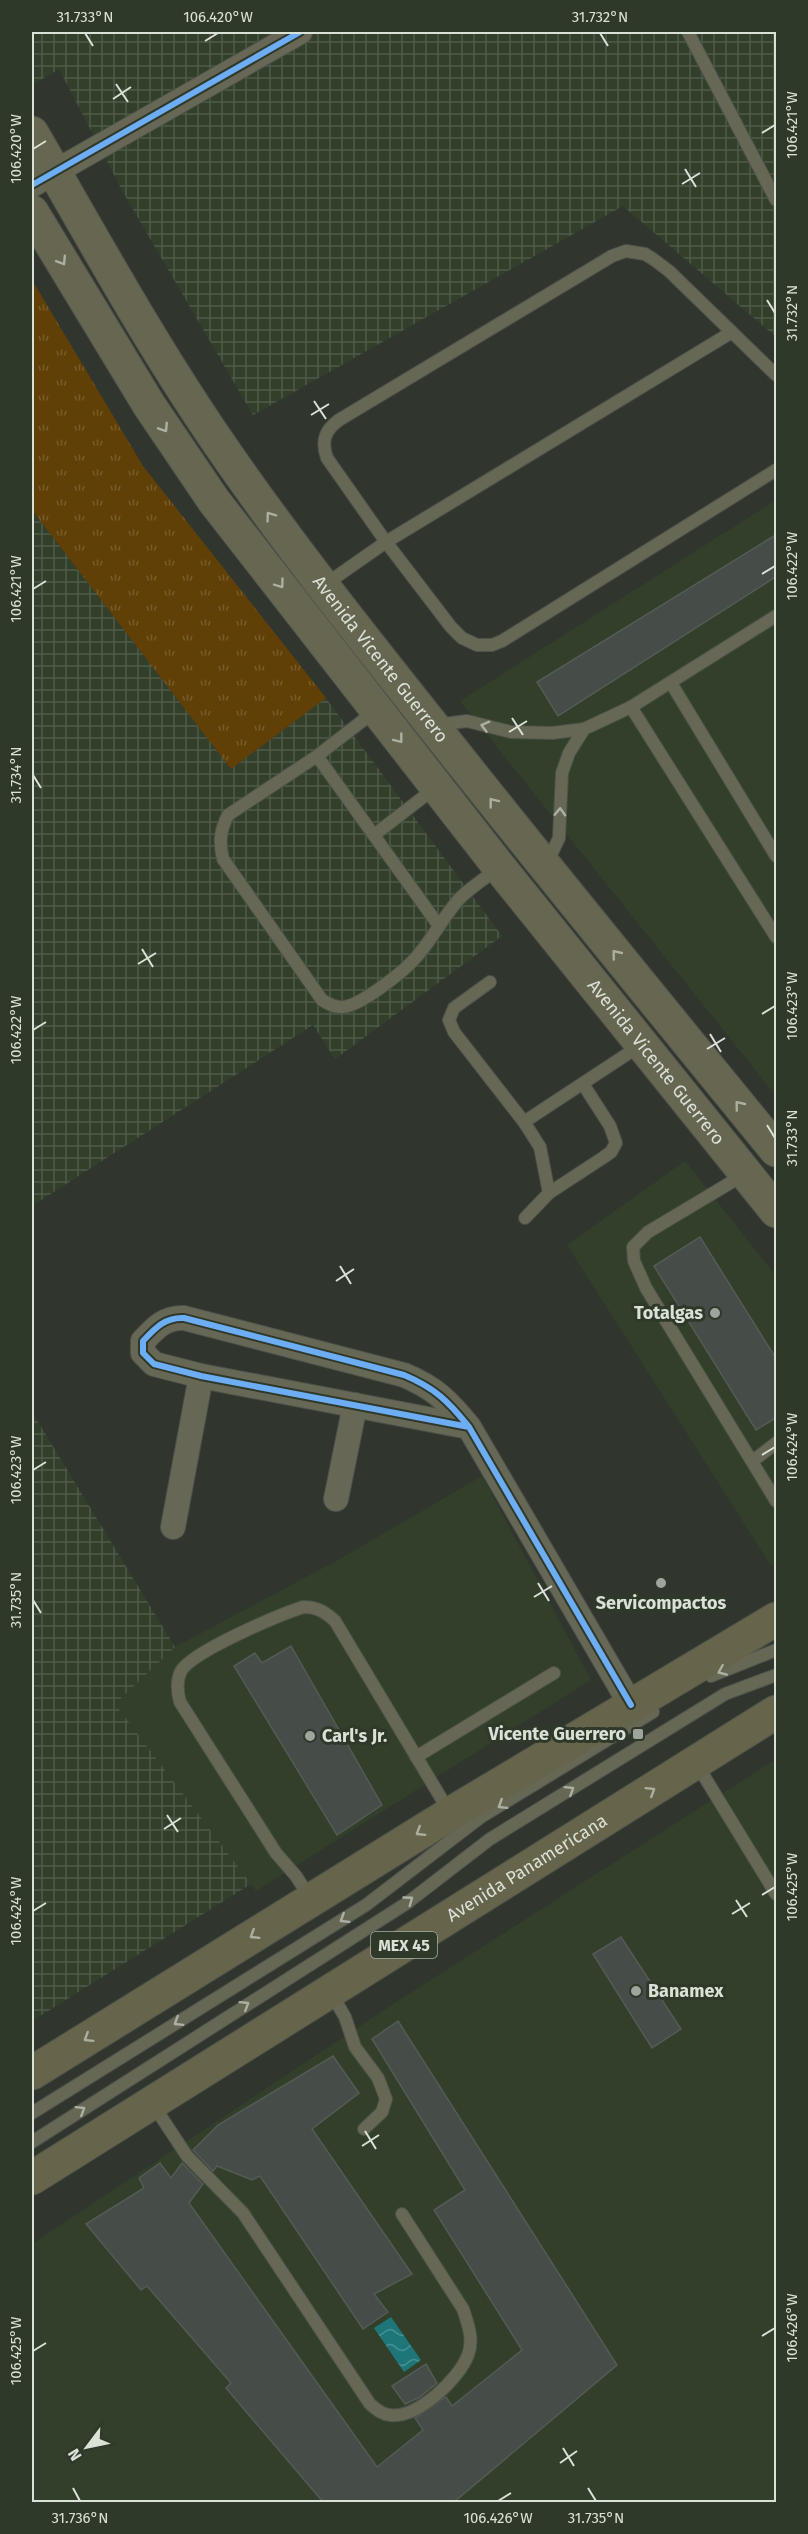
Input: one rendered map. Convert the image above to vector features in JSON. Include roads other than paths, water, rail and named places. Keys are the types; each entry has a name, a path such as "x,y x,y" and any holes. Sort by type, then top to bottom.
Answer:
{"main road":[{"name":"Avenida Vicente Guerrero","path":"32,133 43,179 234,465 322,587 545,868 777,1150"},
{"name":"Avenida Vicente Guerrero","path":"32,212 181,453 214,501 500,868 777,1211"},
{"path":"32,2073 450,1814 777,1619"},
{"name":"Avenida Panamericana","path":"32,2178 777,1712"}],"street":[{"path":"43,179 300,32"},
{"path":"469,1427 201,1376 154,1364 143,1353 143,1341 161,1322 175,1317 184,1318 404,1375 426,1384 447,1400 469,1427 631,1705"},
{"path":"173,1527 201,1376"},
{"path":"336,1499 355,1405"}],"lane":[{"path":"688,32 777,200"},
{"path":"777,375 661,265 645,254 626,251 612,256 351,412 328,430 323,443 327,458 386,542 462,638 477,645 492,645 502,641 777,470"},
{"path":"322,587 386,542 732,332"},
{"path":"432,726 467,722 511,732 552,733 584,729 631,707 777,616"},
{"path":"671,682 777,856"},
{"path":"631,707 777,937"},
{"path":"376,710 317,756 228,815 221,830 219,844 223,859 316,991 330,1005 342,1007 354,1004 396,975 418,956 459,900 479,881 500,868"},
{"path":"545,868 559,838 562,773 568,753 584,729"},
{"path":"317,756 439,926"},
{"path":"374,835 436,786"},
{"path":"490,982 454,1008 450,1014 451,1025 524,1122 540,1147 549,1193"},
{"path":"524,1122 642,1045"},
{"path":"525,1218 549,1193 611,1152 616,1143 614,1133 583,1084"},
{"path":"746,1174 648,1232 633,1247 634,1261 646,1288 777,1501"},
{"path":"753,1460 777,1443"},
{"path":"311,1900 296,1876 276,1853 180,1702 177,1690 182,1670 194,1658 291,1611 303,1607 315,1607 325,1612 335,1621 450,1814"},
{"path":"700,1683 717,1672 777,1650"},
{"path":"416,1757 554,1673"},
{"path":"32,2142 406,1903 490,1839 725,1694 777,1675"},
{"path":"32,2113 366,1905 482,1817 665,1704"},
{"path":"696,1763 777,1894"},
{"path":"330,1992 345,2017 355,2048 378,2079 386,2099 382,2112 364,2129"},
{"path":"152,2102 187,2156 243,2213 370,2404 381,2413 391,2416 406,2415 421,2408 450,2382 469,2354 471,2342 469,2325 463,2309 402,2214"}],"water":[{"path":"391,2317 421,2360 404,2372 374,2328"}],"place":[{"name":"Totalgas","path":"715,1313"},
{"name":"Servicompactos","path":"661,1583"},
{"name":"Vicente Guerrero","path":"638,1734"},
{"name":"Carl's Jr.","path":"310,1736"},
{"name":"Banamex","path":"636,1991"}]}
